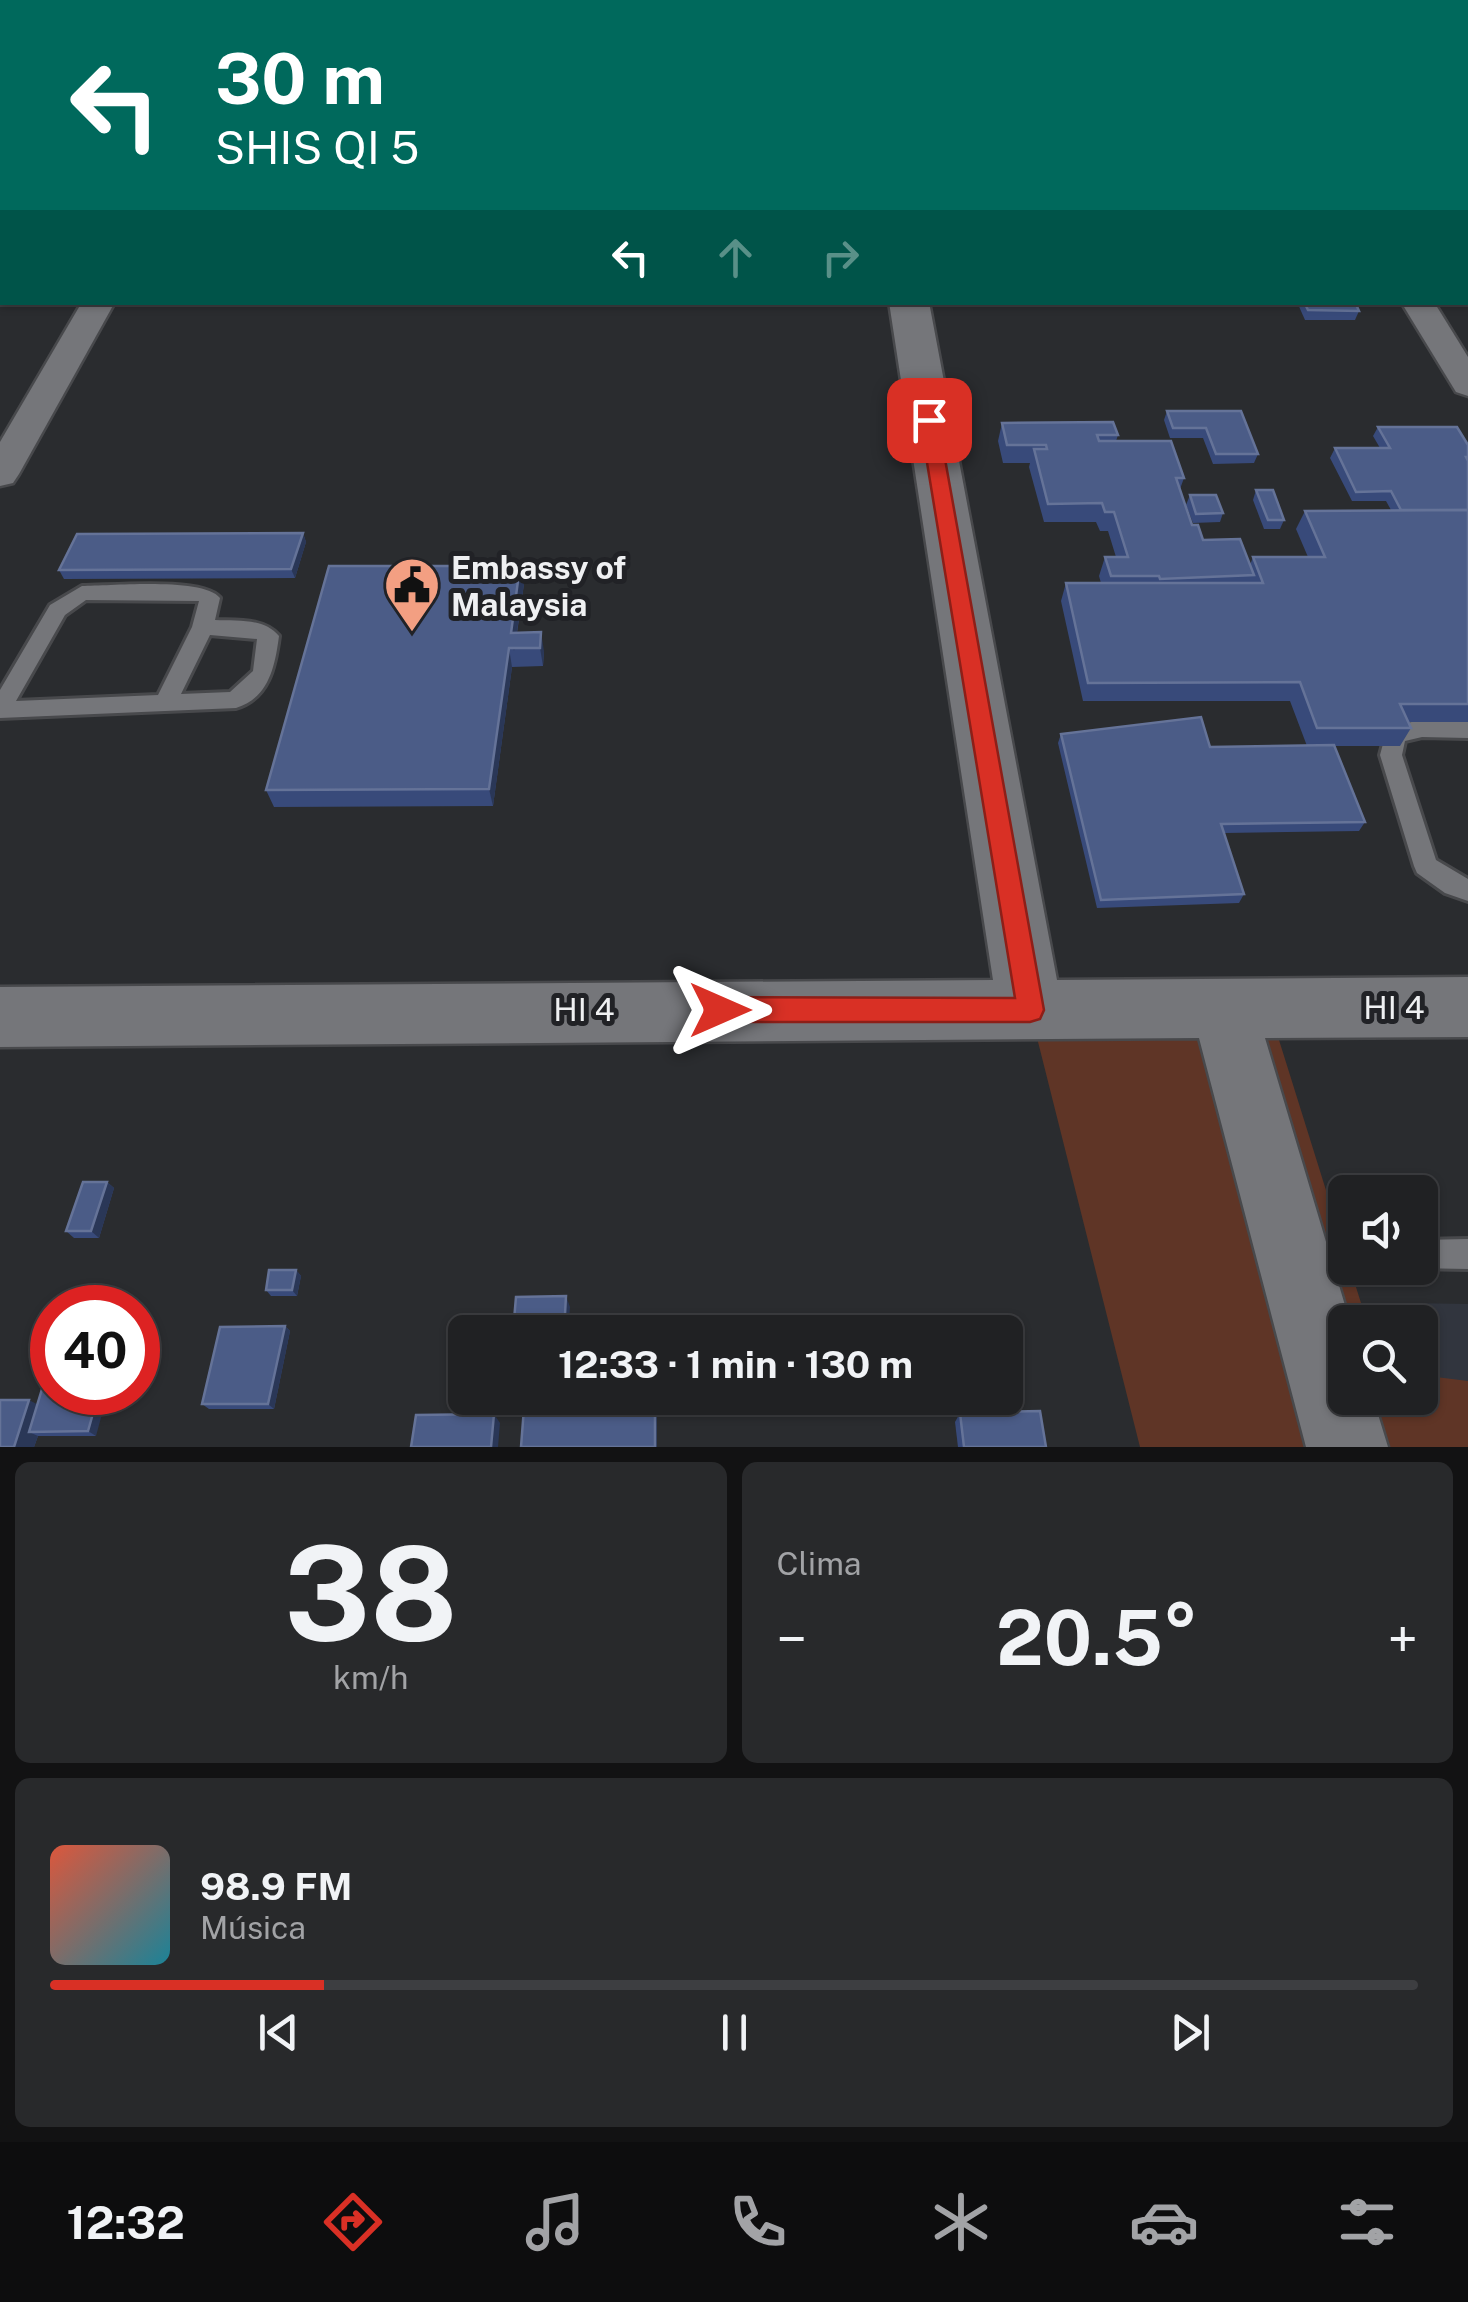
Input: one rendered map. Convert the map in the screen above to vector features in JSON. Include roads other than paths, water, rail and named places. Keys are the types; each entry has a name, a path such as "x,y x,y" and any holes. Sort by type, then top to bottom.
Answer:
{"street":[{"path":"0,474 17,414 97,305"},
{"path":"910,305 1030,1010"},
{"path":"1419,305 1468,385"},
{"name":"HI 4","path":"0,1017 486,1009 1224,1011 1468,1007"},
{"path":"1224,1011 1320,1258 1347,1447"}],"lane":[{"path":"0,710 57,610 82,593 199,593 210,598 204,628 165,702"},
{"path":"0,710 236,700 263,674 268,636 257,630 204,628"},
{"path":"1468,729 1422,728 1395,735 1391,755 1426,866 1454,886 1468,890"},
{"path":"1438,1255 1468,1254"}],"place":[{"name":"Embassy of Malaysia","path":"412,634"}]}
